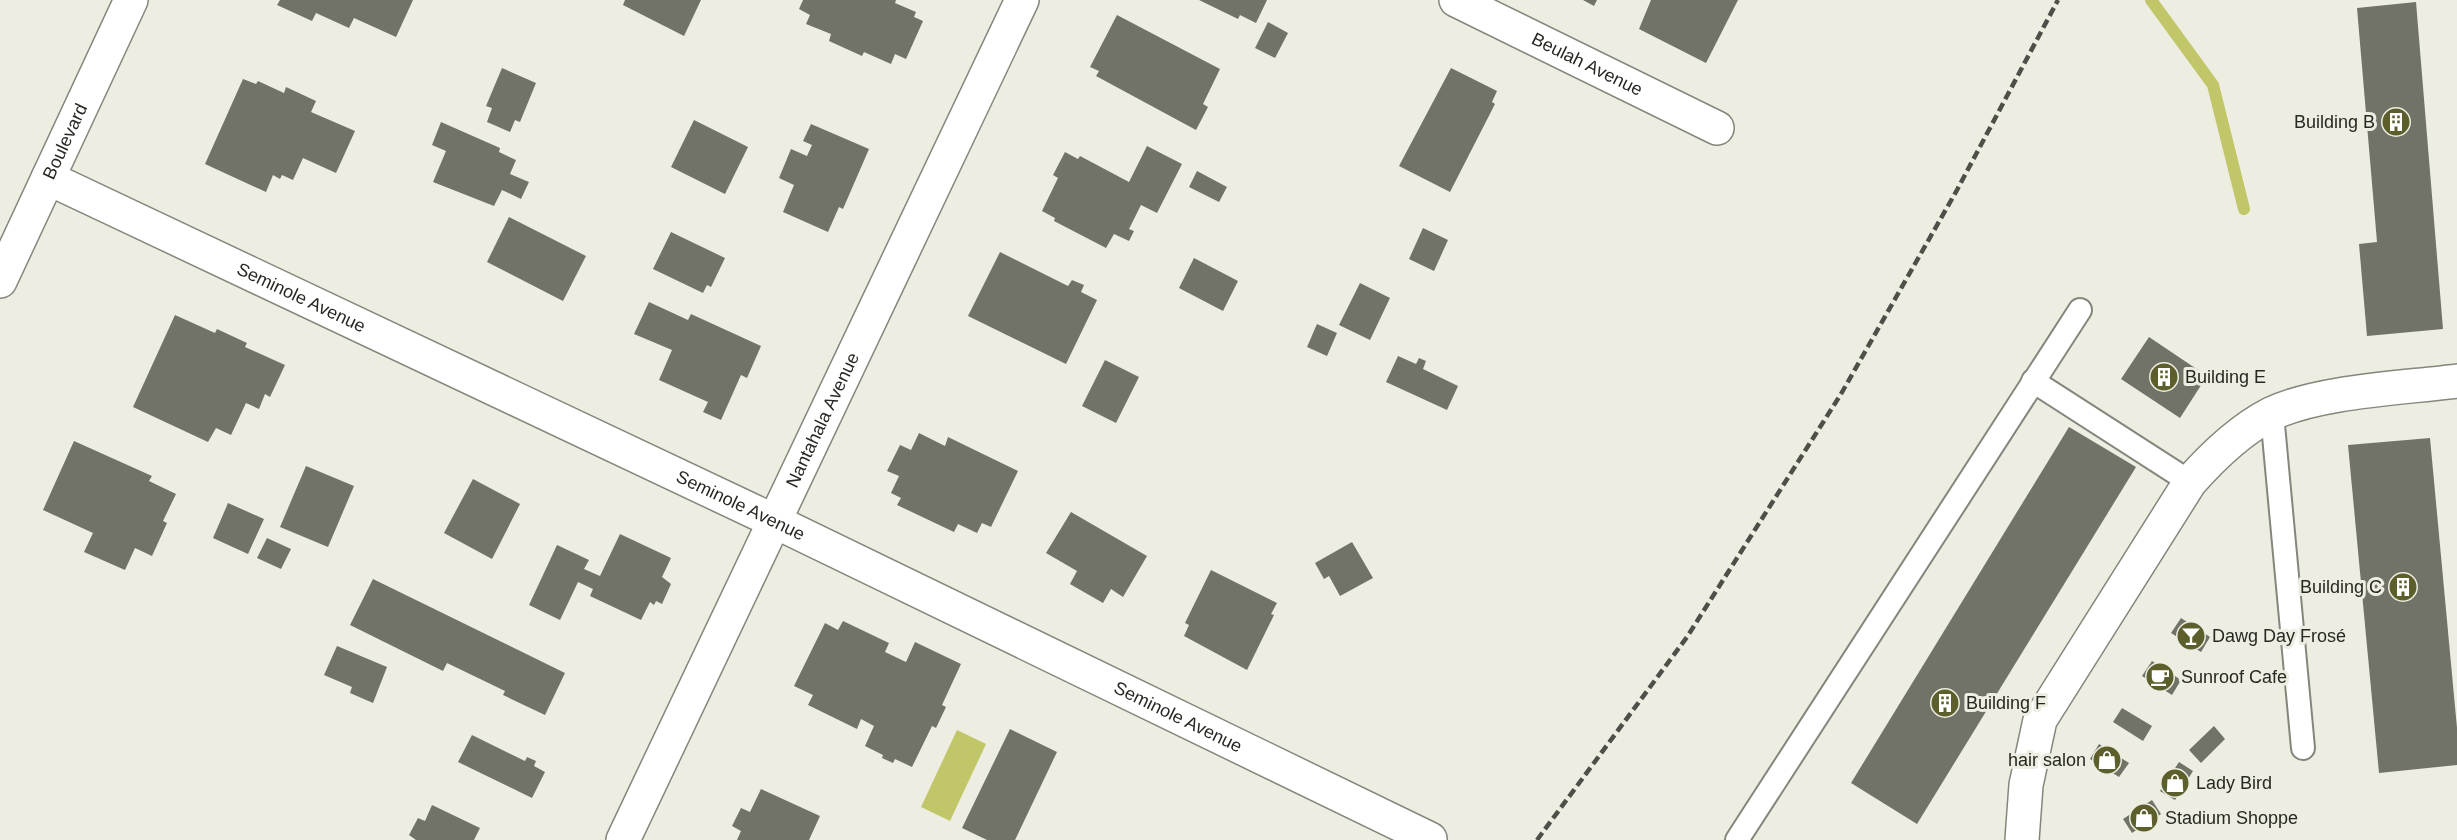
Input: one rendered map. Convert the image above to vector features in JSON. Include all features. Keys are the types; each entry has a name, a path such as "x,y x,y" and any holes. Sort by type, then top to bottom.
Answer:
{"street":[{"name":"Nantahala Avenue","path":"623,840 1022,0"},
{"name":"Beulah Avenue","path":"1456,0 1717,128"},
{"name":"Boulevard","path":"0,281 48,178 123,3"},
{"name":"Seminole Avenue","path":"48,178 774,521 1430,839"},
{"path":"2022,840 2026,785 2040,720 2190,482 2210,460 2247,429 2272,414 2327,398 2457,381"}],"lane":[{"path":"1747,837 2033,381 2080,310"},
{"path":"2033,381 2190,482"},
{"path":"2272,414 2303,748"}],"shaded area":[{"path":"957,730 986,744 950,821 921,807"}],"building":[{"path":"280,0 413,0 396,37 354,18 349,28 316,13 312,21 277,5"},
{"path":"625,0 701,0 684,36 623,5"},
{"path":"803,0 896,0 895,3 916,12 914,17 923,21 906,59 895,54 891,64 864,52 862,56 829,41 831,34 806,24 810,15 799,9"},
{"path":"1199,0 1267,0 1256,23 1240,15 1238,19"},
{"path":"1583,0 1597,0 1594,6"},
{"path":"1651,0 1738,0 1706,63 1639,29"},
{"name":"Building B","path":"2416,2 2443,329 2367,336 2359,244 2377,242 2357,8"},
{"path":"1117,15 1220,69 1203,104 1208,107 1196,130 1096,76 1099,71 1090,67"},
{"path":"1268,22 1288,33 1275,58 1255,48"},
{"path":"502,68 536,83 520,122 515,120 510,132 487,122 492,108 486,106"},
{"path":"1451,68 1497,91 1492,102 1495,104 1450,192 1399,166"},
{"path":"243,79 256,84 258,81 284,93 286,87 316,101 311,112 355,131 336,173 303,158 293,180 282,175 280,179 273,175 266,192 205,164"},
{"path":"694,120 748,147 725,194 671,167"},
{"path":"441,122 500,148 499,152 516,160 510,174 529,182 521,199 502,190 494,206 433,182 446,151 432,145"},
{"path":"811,124 869,149 843,209 839,207 828,232 783,212 794,185 779,178 791,149 807,156 812,145 803,141"},
{"path":"1147,146 1182,164 1157,213 1141,205 1129,229 1134,231 1129,241 1114,234 1106,248 1054,221 1055,218 1042,211 1058,178 1053,175 1065,152 1078,159 1080,156 1129,182"},
{"path":"1197,171 1227,187 1219,202 1189,187"},
{"path":"509,217 586,256 563,301 487,262"},
{"path":"1423,228 1448,240 1434,271 1409,259"},
{"path":"671,232 725,258 711,287 707,285 703,293 653,269"},
{"path":"1000,252 1068,286 1072,280 1084,285 1081,292 1097,300 1066,364 968,316"},
{"path":"1194,258 1238,281 1223,311 1179,288"},
{"path":"1360,283 1390,298 1370,340 1339,325"},
{"path":"649,302 688,320 691,314 761,346 747,378 741,375 721,420 703,412 708,402 659,380 672,350 634,334"},
{"path":"175,315 215,333 217,329 247,343 245,347 285,365 270,397 265,394 259,409 246,403 231,435 216,428 208,442 133,407"},
{"path":"1317,324 1337,333 1327,356 1307,347"},
{"name":"Building E","path":"2149,337 2207,376 2180,418 2121,379"},
{"path":"1398,356 1416,364 1419,358 1426,361 1423,369 1458,386 1447,410 1386,382"},
{"path":"1105,360 1139,377 1116,423 1082,406"},
{"name":"Building F","path":"2069,427 2136,467 1917,824 1851,783"},
{"path":"919,433 945,446 948,437 1018,471 991,527 982,523 977,533 958,524 954,532 897,505 901,498 891,493 899,476 887,471 900,445 911,450"},
{"name":"Building C","path":"2430,438 2457,728 2457,765 2379,773 2348,445"},
{"path":"74,441 152,476 149,481 176,494 163,521 167,523 152,556 135,548 125,570 84,552 93,533 43,510"},
{"path":"306,466 354,486 328,547 280,527"},
{"path":"473,479 520,504 492,559 444,533"},
{"path":"228,503 264,519 248,554 213,538"},
{"path":"1071,512 1147,556 1123,597 1111,589 1103,603 1070,584 1077,571 1046,553"},
{"path":"620,534 671,558 662,577 671,584 662,604 656,601 654,605 650,602 641,620 590,596 593,589 578,582 560,620 529,605 557,545 589,560 584,569 600,576"},
{"path":"267,538 291,549 281,569 257,558"},
{"path":"1352,542 1373,578 1340,596 1329,576 1324,579 1315,563"},
{"path":"1211,570 1277,603 1271,614 1274,615 1247,670 1184,636 1189,625 1185,623"},
{"path":"373,579 565,673 545,715 503,695 505,691 447,663 443,671 350,625"},
{"path":"2181,618 2210,637 2201,652 2171,633"},
{"path":"843,621 889,643 885,652 906,662 915,642 961,664 942,705 946,707 936,728 932,726 912,767 895,759 893,763 865,746 874,726 861,719 857,729 808,705 813,695 794,686 825,623 838,630"},
{"path":"337,646 387,667 373,703 350,693 352,687 324,675"},
{"path":"2152,661 2181,680 2172,695 2142,676"},
{"path":"2122,708 2152,726 2143,741 2113,722"},
{"path":"2214,726 2225,739 2201,763 2189,750"},
{"path":"1010,729 1057,752 1015,840 987,840 962,828"},
{"path":"472,735 525,761 527,757 536,761 534,766 545,772 532,798 458,762"},
{"path":"2099,744 2129,763 2119,777 2090,759"},
{"path":"2179,762 2193,771 2175,800 2160,791"},
{"path":"761,789 820,816 809,840 737,840 741,831 732,826 741,808 750,812"},
{"path":"2152,800 2161,814 2132,833 2123,819"},
{"path":"432,805 480,828 474,840 416,840 409,835 418,818 425,821"}],"waterway":[{"path":"2151,0 2213,85 2244,209"}],"railway":[{"path":"1537,840 1687,637 1841,394 1957,190 2058,0"}],"place":[{"name":"Building B","path":"2396,122"},
{"name":"Building E","path":"2164,377"},
{"name":"Building C","path":"2403,587"},
{"name":"Dawg Day Frosé","path":"2191,636"},
{"name":"Sunroof Cafe","path":"2160,677"},
{"name":"Building F","path":"1945,703"},
{"name":"hair salon","path":"2107,760"},
{"name":"Lady Bird","path":"2175,783"},
{"name":"Stadium Shoppe","path":"2144,818"}]}
